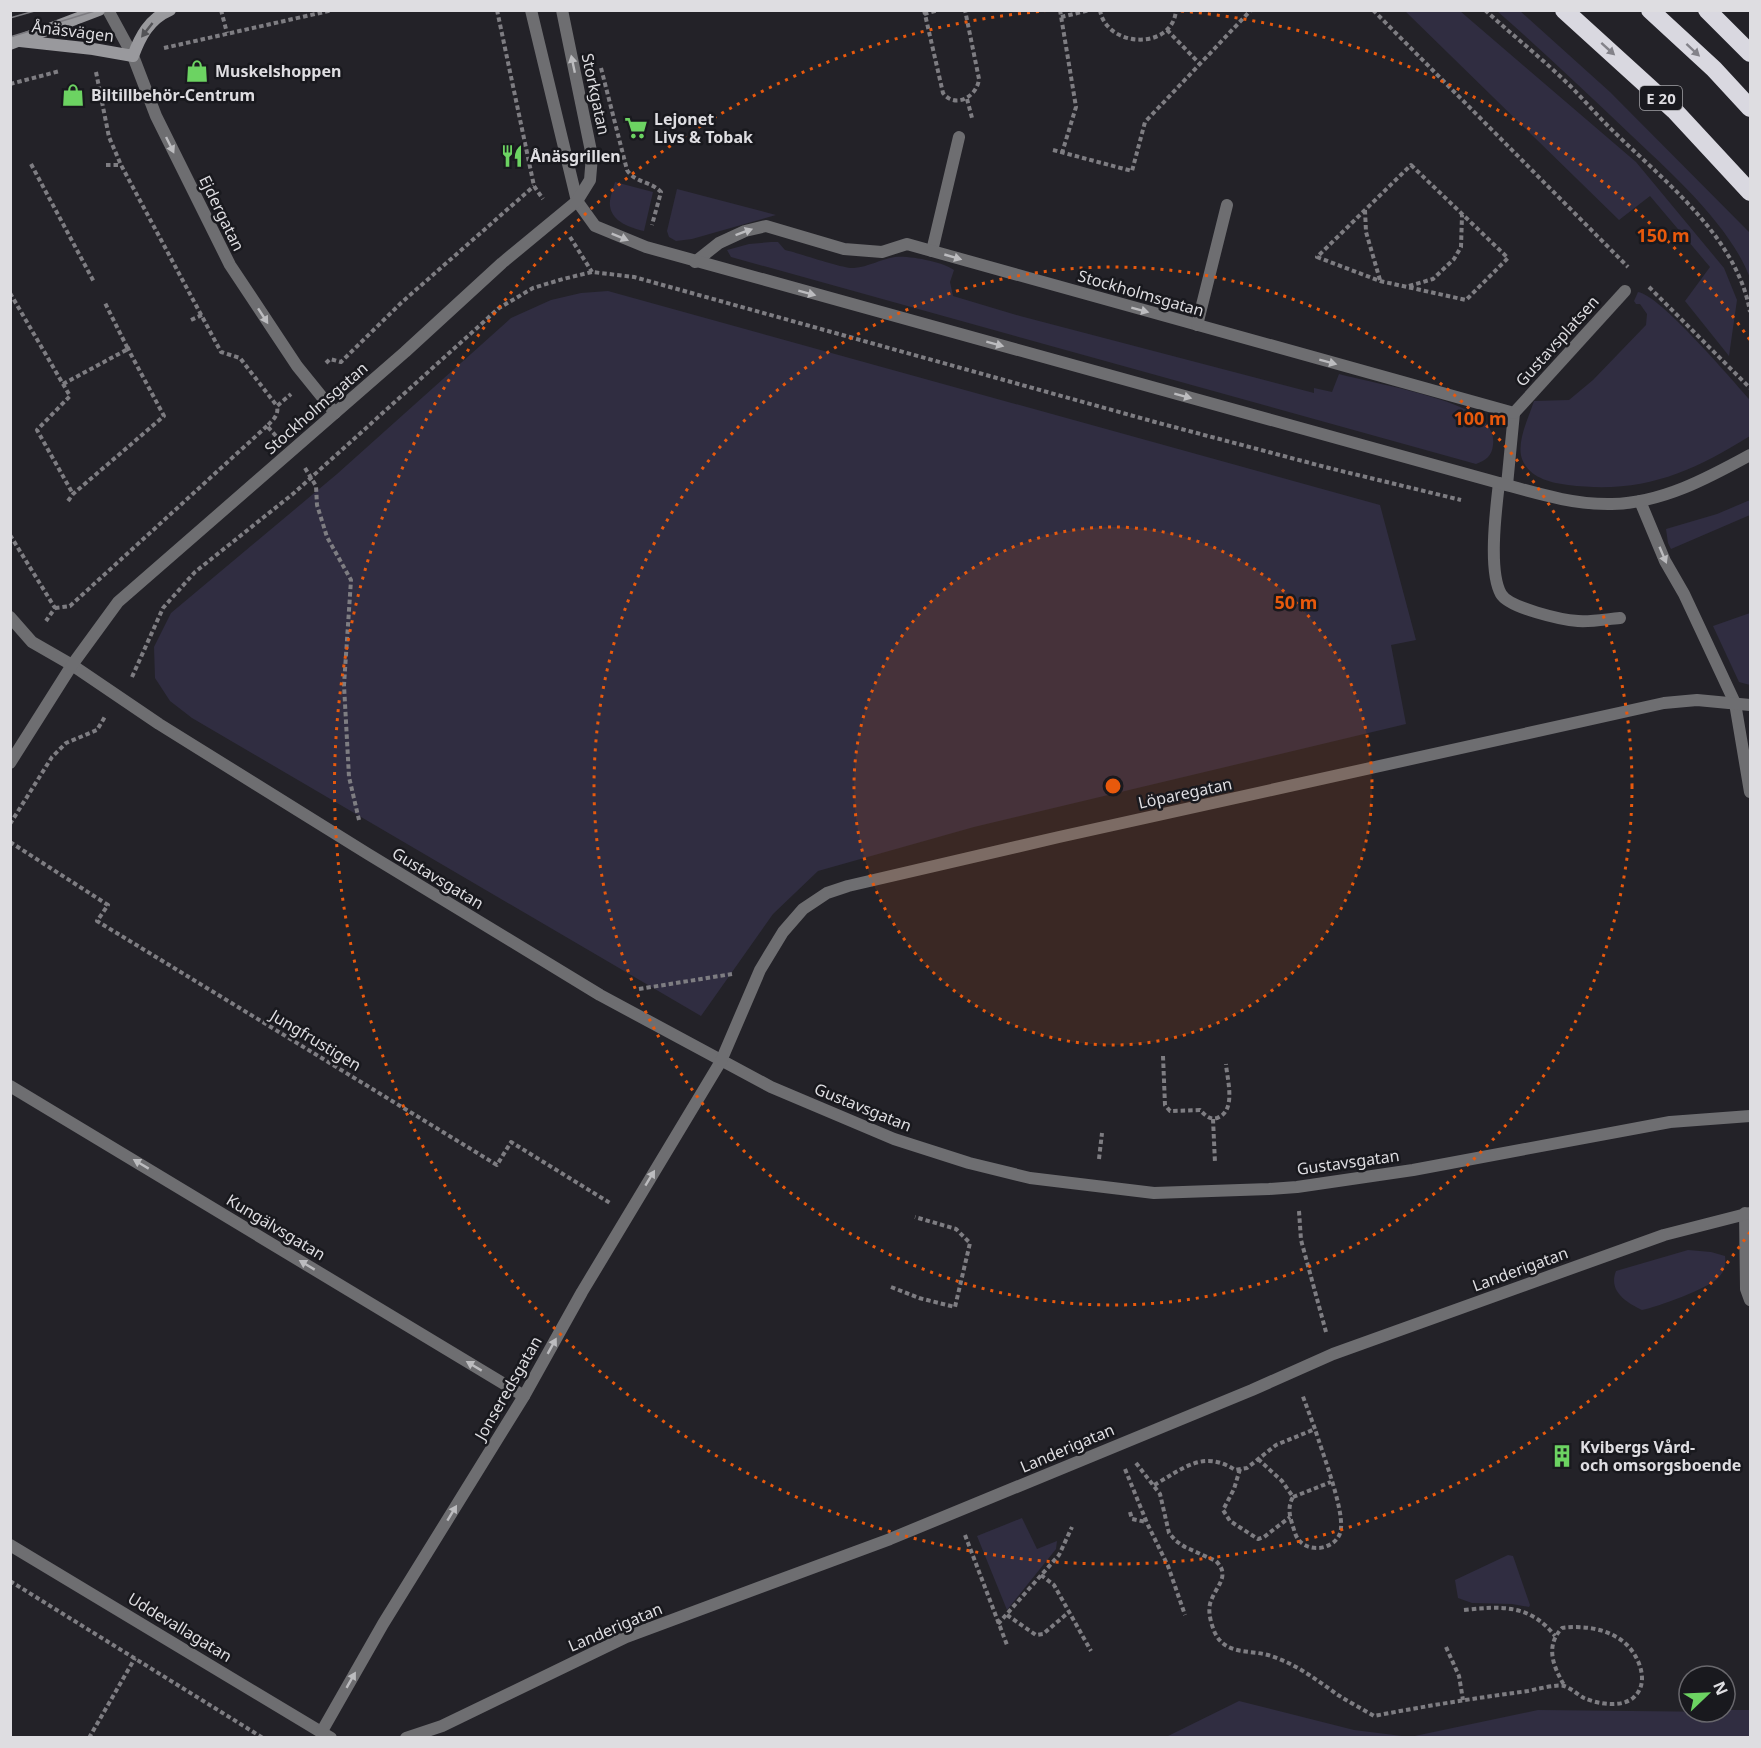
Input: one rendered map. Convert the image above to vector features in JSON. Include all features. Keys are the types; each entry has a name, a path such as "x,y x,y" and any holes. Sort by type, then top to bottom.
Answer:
{"highway":[{"name":"E 20","path":"1564,10 1674,110 1750,192"},
{"path":"1650,10 1714,69 1750,108"},
{"path":"1707,10 1750,52"}],"street":[{"name":"Ånäsvägen","path":"15,43 99,10"},
{"name":"Ejdergatan","path":"108,10 133,56 156,116 230,265 284,347 335,413"},
{"name":"Ånäsvägen","path":"15,43 93,49 133,56 148,26 170,10"},
{"path":"531,10 577,201 595,226 646,247 1570,501 1612,504 1665,495 1716,474 1750,455"},
{"name":"Storkgatan","path":"562,10 592,156 590,180 577,201"},
{"path":"932,251 959,137"},
{"name":"Stockholmsgatan","path":"10,763 72,665 118,602 335,413 502,263 577,201"},
{"path":"1197,325 1227,205"},
{"name":"Stockholmsgatan","path":"694,262 719,243 745,231 766,226 844,249 882,252 907,244 1514,413"},
{"name":"Gustavsplatsen","path":"1514,413 1625,291"},
{"path":"1514,413 1494,556 1496,580 1502,596 1515,606 1578,621 1620,618"},
{"path":"1640,501 1665,561 1684,594 1735,703 1750,792"},
{"name":"Gustavsgatan","path":"10,617 32,642 72,665 117,697 368,854 600,995 771,1087 894,1139 969,1163 1030,1178 1154,1193 1297,1187 1413,1170 1670,1122 1750,1116"},
{"name":"Löparegatan","path":"721,1060 760,970 783,932 803,909 827,893 848,886 1059,837 1664,703 1697,700 1750,705"},
{"name":"Jonseredsgatan","path":"327,1734 383,1624 524,1396 582,1292 721,1060"},
{"name":"Kungälvsgatan","path":"10,1086 524,1396"},
{"path":"1748,1213 1746,1289 1750,1300"},
{"name":"Landerigatan","path":"406,1737 442,1726 626,1637 890,1539 1252,1390 1333,1353 1664,1235 1748,1213"},
{"name":"Uddevallagatan","path":"10,1545 327,1734"}],"path":[{"path":"221,10 227,33"},
{"path":"32,642 55,608 70,606 189,494 267,426 278,411 277,406 240,358 221,352 121,165 109,137 94,62 133,56 333,10"},
{"path":"10,824 52,758 66,743 97,730 136,671 164,608 195,572 311,477 499,308 533,288 592,272 534,186 497,10"},
{"path":"939,10 924,12 944,93 948,99 953,100 967,99 974,93 979,79 965,10"},
{"path":"1060,10 1076,107 1062,153"},
{"path":"1061,17 1090,10"},
{"path":"1100,10 1101,18 1112,32 1137,41 1149,39 1167,30 1176,17 1176,10"},
{"path":"1053,150 1132,171 1145,122 1251,10"},
{"path":"1373,10 1630,269"},
{"path":"1485,10 1565,80 1607,126 1694,210 1720,243 1748,300 1750,312"},
{"path":"1167,30 1200,64"},
{"path":"601,68 627,170 634,179 656,187 661,192 646,247 634,277"},
{"path":"10,84 66,70"},
{"path":"31,164 94,282"},
{"path":"106,165 121,165"},
{"path":"1411,165 1462,214 1508,258 1466,300 1380,281 1317,257 1411,165"},
{"path":"277,406 330,359 341,362 400,303 534,186"},
{"path":"1365,210 1366,232 1380,281"},
{"path":"1405,286 1433,279 1454,260 1461,247 1462,214"},
{"path":"1644,283 1750,388"},
{"path":"10,293 70,396 37,430 73,494"},
{"path":"68,501 73,494 164,416 131,348 105,303"},
{"path":"191,320 202,315"},
{"path":"63,384 131,348"},
{"path":"267,426 291,451 316,486 317,505 327,537 351,580 344,686 349,777 368,854"},
{"path":"36,441 41,438"},
{"path":"12,535 55,608"},
{"name":"Jungfrustigen","path":"10,842 108,905 97,921 497,1165 511,1142 629,1214"},
{"path":"600,995 760,970"},
{"path":"1163,1056 1167,1108 1170,1111 1200,1110 1208,1118 1213,1119 1224,1113 1229,1103 1226,1064"},
{"path":"1213,1119 1215,1163"},
{"path":"1099,1159 1102,1133"},
{"path":"891,1287 919,1298 956,1307 970,1243 956,1229 915,1217"},
{"path":"1300,1240 1322,1322"},
{"path":"1302,1393 1315,1429 1331,1482 1342,1525 1341,1534 1335,1540 1322,1547 1311,1549 1301,1544 1296,1536 1290,1517 1289,1504 1293,1497 1331,1482"},
{"path":"1154,1485 1193,1463 1210,1459 1235,1470 1247,1468 1276,1445 1315,1429"},
{"path":"1258,1459 1282,1481 1293,1497"},
{"path":"1134,1460 1154,1485 1162,1502 1169,1533 1185,1547 1221,1565 1223,1579 1210,1602 1210,1610 1216,1635 1228,1648 1269,1655 1291,1664 1374,1716 1463,1700 1564,1686"},
{"path":"1125,1469 1168,1566 1185,1615"},
{"path":"1240,1469 1234,1489 1223,1510 1230,1521 1258,1539 1264,1538 1290,1517"},
{"path":"1130,1512 1132,1519 1147,1522"},
{"path":"998,1624 1059,1555 1072,1527"},
{"path":"965,1535 1006,1645"},
{"path":"1041,1575 1054,1585 1091,1651"},
{"path":"10,1581 263,1737"},
{"path":"1464,1610 1487,1607 1520,1610 1545,1623 1555,1636"},
{"path":"1007,1614 1036,1635 1043,1634 1070,1612"},
{"path":"1576,1626 1612,1635 1624,1642 1633,1652 1642,1677 1642,1687 1632,1698 1613,1704 1584,1698 1564,1686 1554,1663 1551,1649 1555,1636 1562,1628 1576,1626"},
{"path":"1446,1647 1459,1676 1463,1700"},
{"path":"89,1737 135,1658"}],"shaded area":[{"path":"1405,11 1460,11 1636,162 1724,268 1737,300 1729,356 1685,301 1710,267 1650,196 1619,220"},
{"path":"1497,11 1520,11 1610,92 1749,232 1750,278 1729,239 1698,201 1664,166"},
{"path":"615,182 653,192 644,231 623,223 614,216 610,200"},
{"path":"677,189 776,215 692,239 676,241 669,237 667,231"},
{"path":"778,242 785,250 848,268 895,257 934,262 954,270 950,282 953,296 1020,316 1314,393 1314,388 1332,392 1339,374 1429,396 1480,417 1491,431 1492,449 1488,457 1476,464 731,257 727,250 749,244"},
{"path":"608,291 1380,505 1416,640 1391,645 1406,724 974,827 818,871 773,914 701,1016 192,718 170,701 155,678 154,647 171,613 337,474 511,318 551,300 581,293"},
{"path":"1638,292 1662,307 1678,322 1750,400 1750,436 1685,471 1642,483 1594,487 1561,484 1535,475 1525,465 1521,452 1522,437 1534,401 1569,400 1593,380 1646,325 1647,314 1640,304 1634,301"},
{"path":"1750,500 1750,515 1671,549 1666,529 1717,514"},
{"path":"1750,613 1750,685 1739,682 1713,626"},
{"path":"1688,1250 1725,1256 1724,1267 1713,1282 1694,1292 1642,1310 1616,1290 1614,1278 1616,1271"},
{"path":"1022,1518 1037,1549 1057,1541 1056,1549 1007,1610 977,1536"},
{"path":"1508,1555 1513,1556 1529,1607 1512,1604 1472,1603 1458,1598 1455,1580"},
{"path":"1239,1701 1354,1730 1410,1737 1166,1737"},
{"path":"1538,1710 1677,1711 1677,1724 1737,1724 1737,1710 1750,1710 1750,1737 1410,1737"}],"tram line":[{"path":"10,18 38,10"},
{"path":"10,37 98,10"}],"place":[{"name":"Muskelshoppen","path":"197,71"},
{"name":"Biltillbehör-Centrum","path":"73,95"},
{"name":"Lejonet Livs & Tobak","path":"636,128"},
{"name":"Ånäsgrillen","path":"512,156"},
{"name":"Kvibergs Vård- och omsorgsboende","path":"1562,1456"}]}
